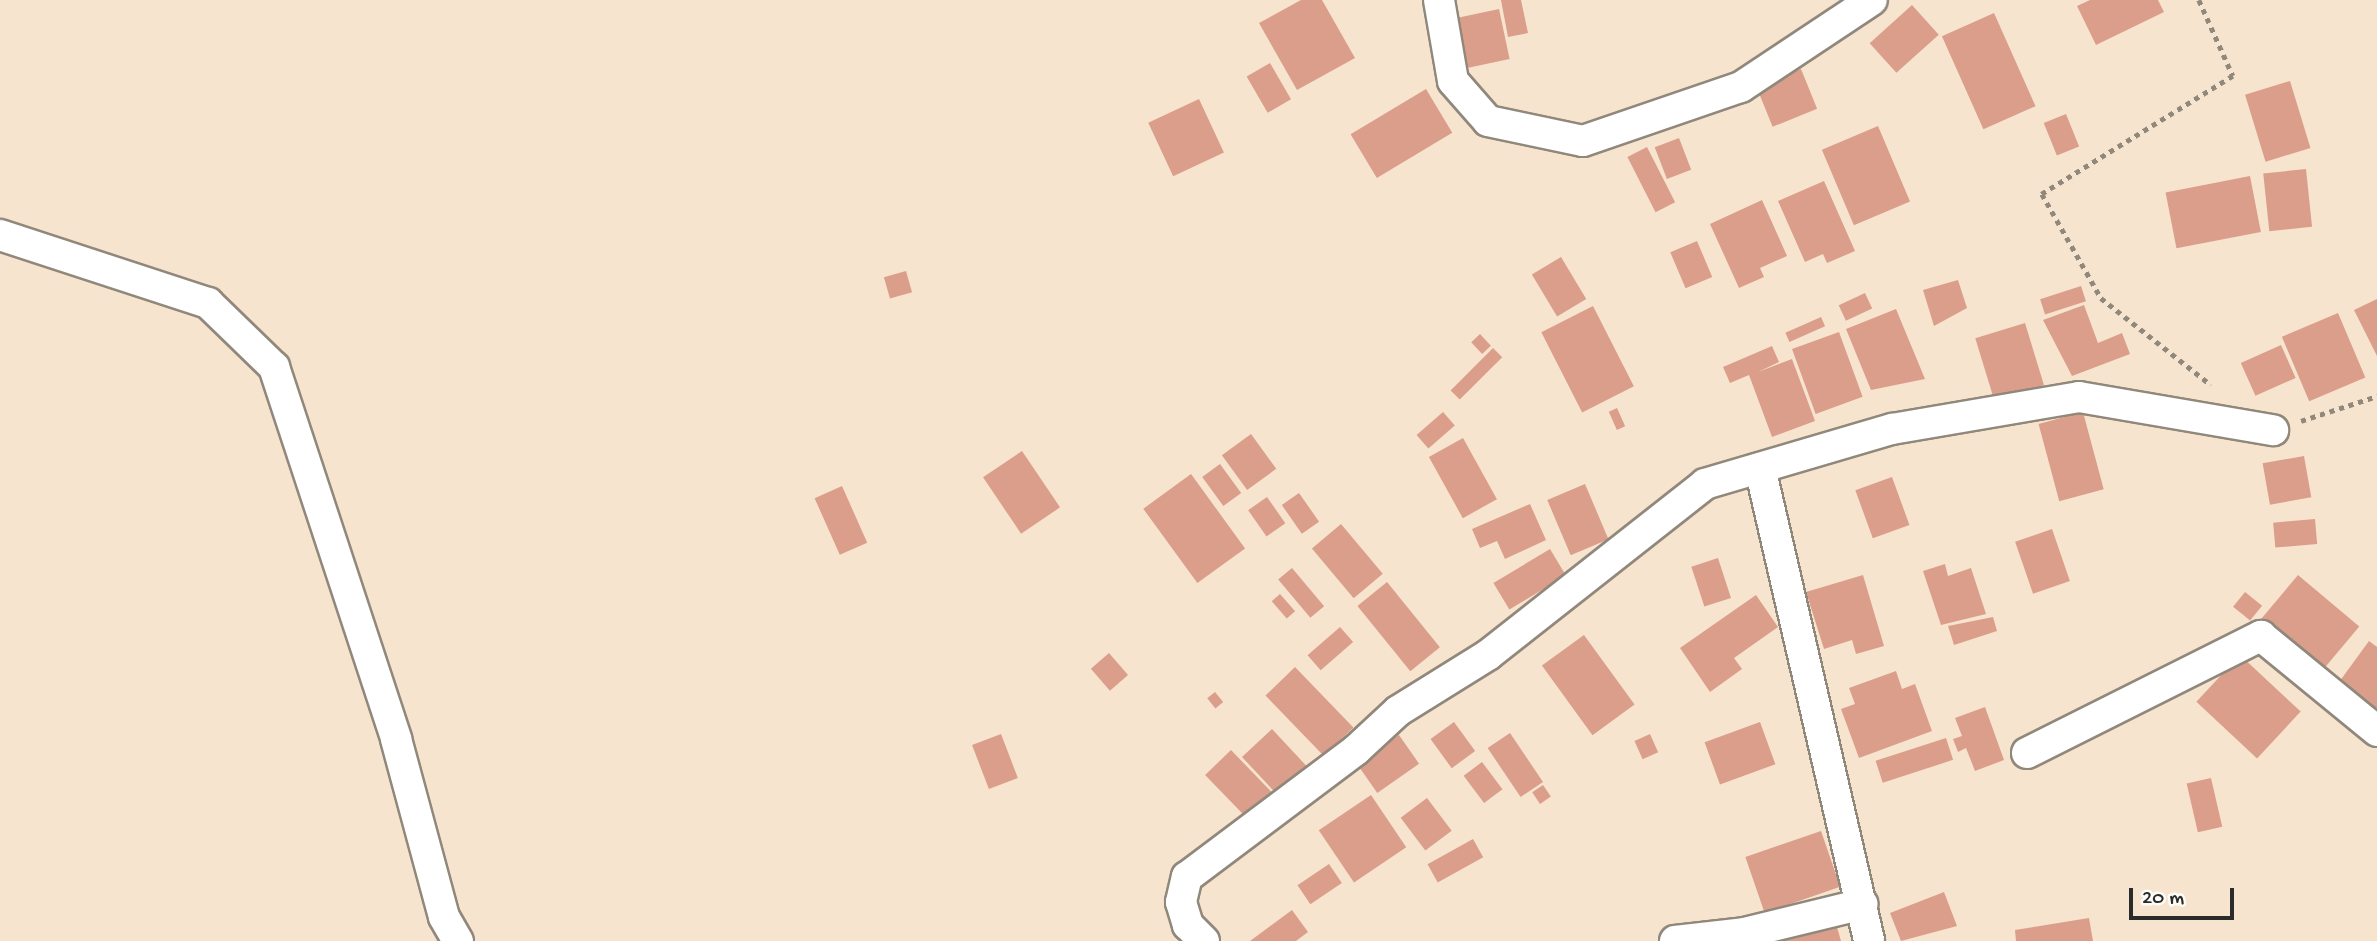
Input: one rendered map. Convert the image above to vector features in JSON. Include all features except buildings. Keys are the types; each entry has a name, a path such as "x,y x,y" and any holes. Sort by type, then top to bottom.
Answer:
{"street":[{"path":"1439,0 1452,81 1488,121 1583,141 1741,87 1872,0"},
{"path":"0,235 208,303 274,367 396,738 444,917 458,941"},
{"path":"1204,941 1188,925 1181,902 1187,877 1356,750 1398,711 1488,655 1705,484 1892,429 2080,397 2273,430"},
{"path":"1760,468 1863,904 1869,941"},
{"path":"2027,753 2261,636 2377,732"},
{"path":"1675,941 1744,933 1863,904"}],"path":[{"path":"2199,0 2233,76 2042,194 2101,298 2219,391"},
{"path":"2273,430 2377,396"}]}
